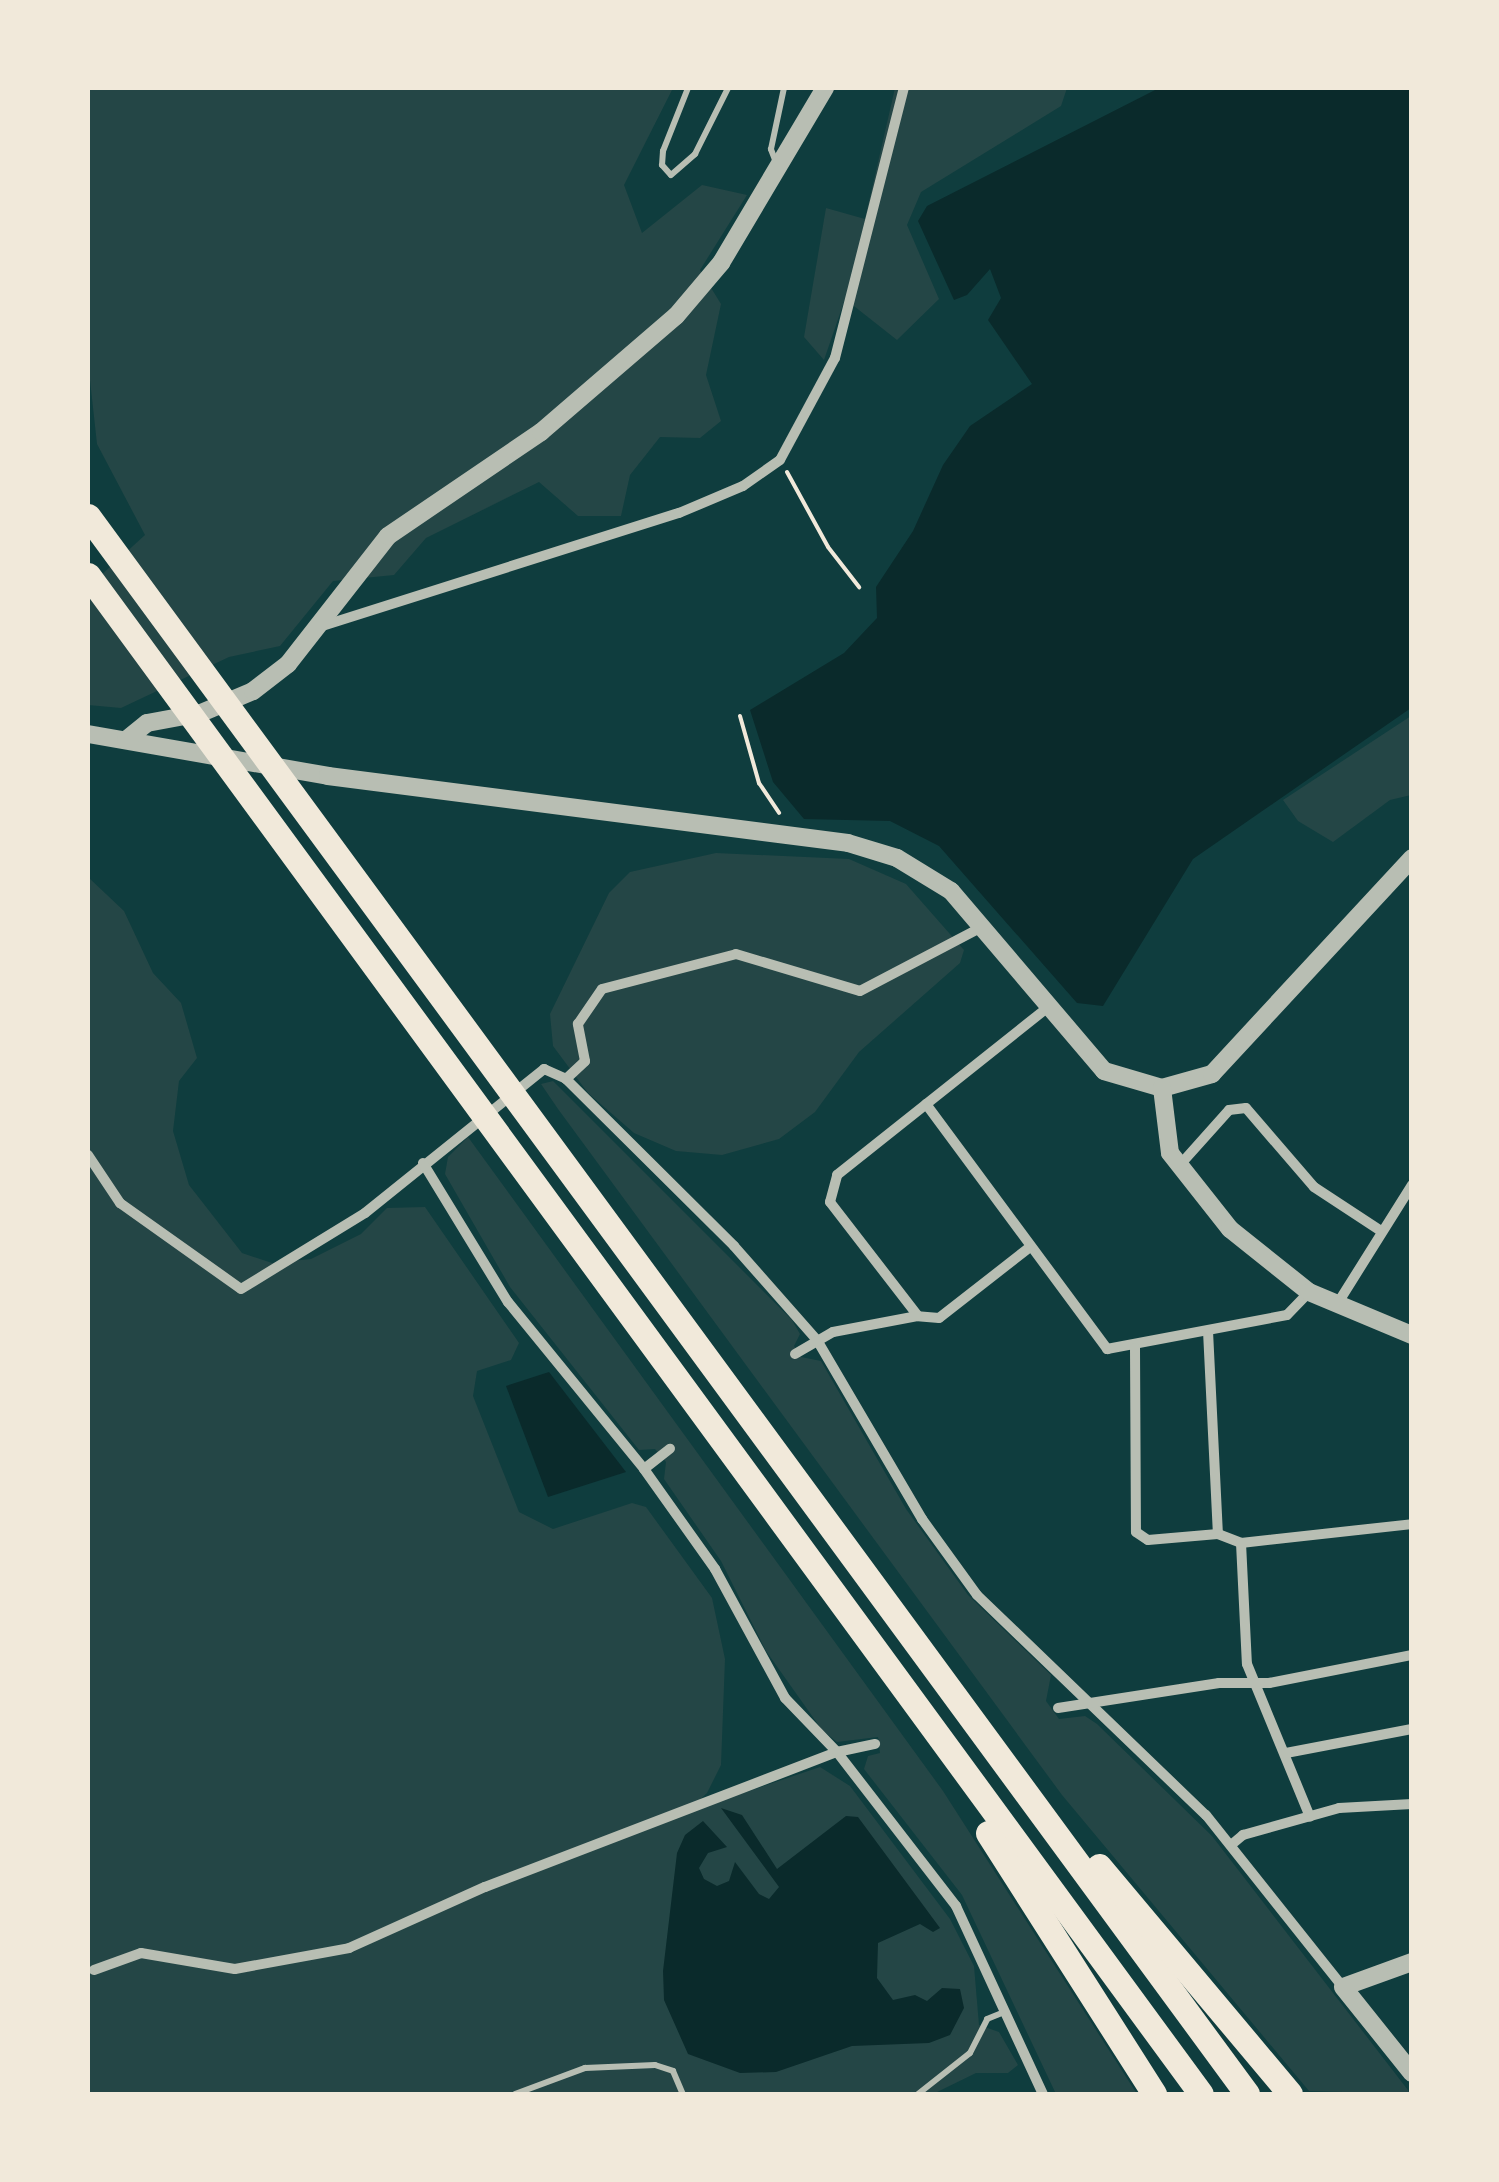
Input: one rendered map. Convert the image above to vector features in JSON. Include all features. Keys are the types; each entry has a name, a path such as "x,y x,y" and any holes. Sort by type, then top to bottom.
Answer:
{"highway":[{"path":"88,516 1247,2094"},
{"path":"89,577 1200,2094"},
{"path":"708,1426 1007,1860 1154,2094"},
{"path":"952,1690 1290,2094"}],"street":[{"path":"126,740 147,723 202,713 254,691 319,628 388,536 541,432 676,316 721,262 780,170 825,88"},
{"path":"319,628 679,513 744,486 780,460 835,358 904,88"},
{"path":"88,734 328,776 788,835 897,858 951,891 1046,1009 1104,1071 1162,1088 1182,1088 1212,1074 1412,858"},
{"path":"566,1079 585,1061 578,1024 602,990 736,954 860,991 982,926"},
{"path":"918,1316 830,1202 837,1175 1046,1009"},
{"path":"88,1155 120,1203 241,1289 365,1214 423,1163 544,1070 566,1079 734,1246 817,1340 922,1519 976,1594 1231,1844 1412,2072"},
{"path":"1162,1088 1177,1167 1230,1229 1309,1292 1412,1335"},
{"path":"926,1104 1107,1349 1135,1348 1286,1315 1309,1292"},
{"path":"1177,1167 1229,1110 1246,1108 1314,1187 1378,1230"},
{"path":"423,1163 508,1302 644,1469 714,1568 785,1698 837,1752 956,1906 1002,2013 1043,2094"},
{"path":"1336,1306 1378,1230 1412,1185"},
{"path":"796,1354 817,1340 918,1316 939,1318 1030,1247"},
{"path":"1208,1331 1218,1534"},
{"path":"1135,1348 1136,1532 1148,1540 1218,1534 1242,1543 1412,1524"},
{"path":"644,1469 670,1449"},
{"path":"1242,1543 1253,1680 1310,1817"},
{"path":"1058,1708 1253,1680 1269,1683 1412,1655"},
{"path":"1286,1753 1412,1729"},
{"path":"94,1970 140,1953 235,1969 349,1948 485,1887 837,1752 875,1744"},
{"path":"1231,1844 1243,1835 1339,1808 1412,1804"},
{"path":"1343,1988 1412,1962"}],"lane":[{"path":"688,88 663,151 662,165 670,175 695,154 728,88"},
{"path":"780,170 771,149 784,88"},
{"path":"918,2094 970,2053 987,2019 1002,2013"},
{"path":"518,2094 585,2068 655,2065 674,2072 683,2094"}],"path":[{"path":"780,460 828,548 859,587"},
{"path":"740,716 760,783 788,835"}],"shaded area":[{"path":"88,88 673,88 624,185 642,233 702,185 747,195 700,270 721,304 706,375 721,421 700,438 660,437 630,475 621,516 578,516 539,482 426,538 394,575 333,581 280,646 229,657 121,708 88,705 88,587 145,535 97,444 88,362"},
{"path":"895,88 1067,88 1061,106 921,192 907,225 939,299 897,340 845,299 824,360 804,337 826,208 865,219"},
{"path":"1159,88 1411,88 1411,708 1193,859 1103,1006 1077,1003 939,846 890,821 804,819 773,782 750,710 844,653 877,618 876,587 913,531 943,465 970,426 1032,384 988,320 1001,298 990,269 967,295 954,300 918,221 927,206"},
{"path":"1411,716 1411,795 1390,800 1333,842 1298,821 1283,800"},
{"path":"716,853 849,859 906,884 964,950 960,963 859,1052 815,1112 779,1139 722,1155 676,1151 634,1133 588,1093 553,1046 550,1014 609,893 630,872"},
{"path":"88,877 124,911 153,973 181,1003 197,1058 179,1081 173,1131 189,1185 242,1253 272,1263 311,1259 361,1234 387,1208 425,1207 519,1343 511,1360 477,1371 473,1396 519,1512 553,1529 632,1503 646,1507 712,1598 725,1659 721,1765 707,1793 687,1812 820,1767 850,1786 950,1919 974,1966 979,2025 999,2032 1018,2065 1008,2073 976,2073 933,2094 88,2094"},
{"path":"553,1081 792,1320 800,1334 794,1346 801,1357 821,1361 906,1509 968,1595 1051,1675 1046,1701 1059,1719 1085,1716 1097,1724 1212,1836 1411,2094 1309,2091 1062,1795 541,1084"},
{"path":"468,1137 943,1791 1137,2094 1056,2094 962,1895 864,1769 868,1756 880,1753 878,1737 837,1742 822,1730 766,1651 721,1561 664,1479 666,1462 655,1449 639,1450 510,1287 445,1174 448,1157"},
{"path":"549,1372 626,1472 548,1497 506,1386"},
{"path":"721,1808 742,1815 777,1869 846,1816 858,1817 940,1928 933,1932 920,1924 878,1943 877,1978 893,2000 915,1995 927,2001 942,1988 960,1989 964,2008 950,2035 929,2043 852,2046 776,2072 740,2073 688,2054 664,2000 663,1971 677,1853 685,1835 703,1821 727,1847 708,1853 699,1868 704,1879 717,1886 729,1881 735,1862 759,1894 769,1899 779,1887"}]}
